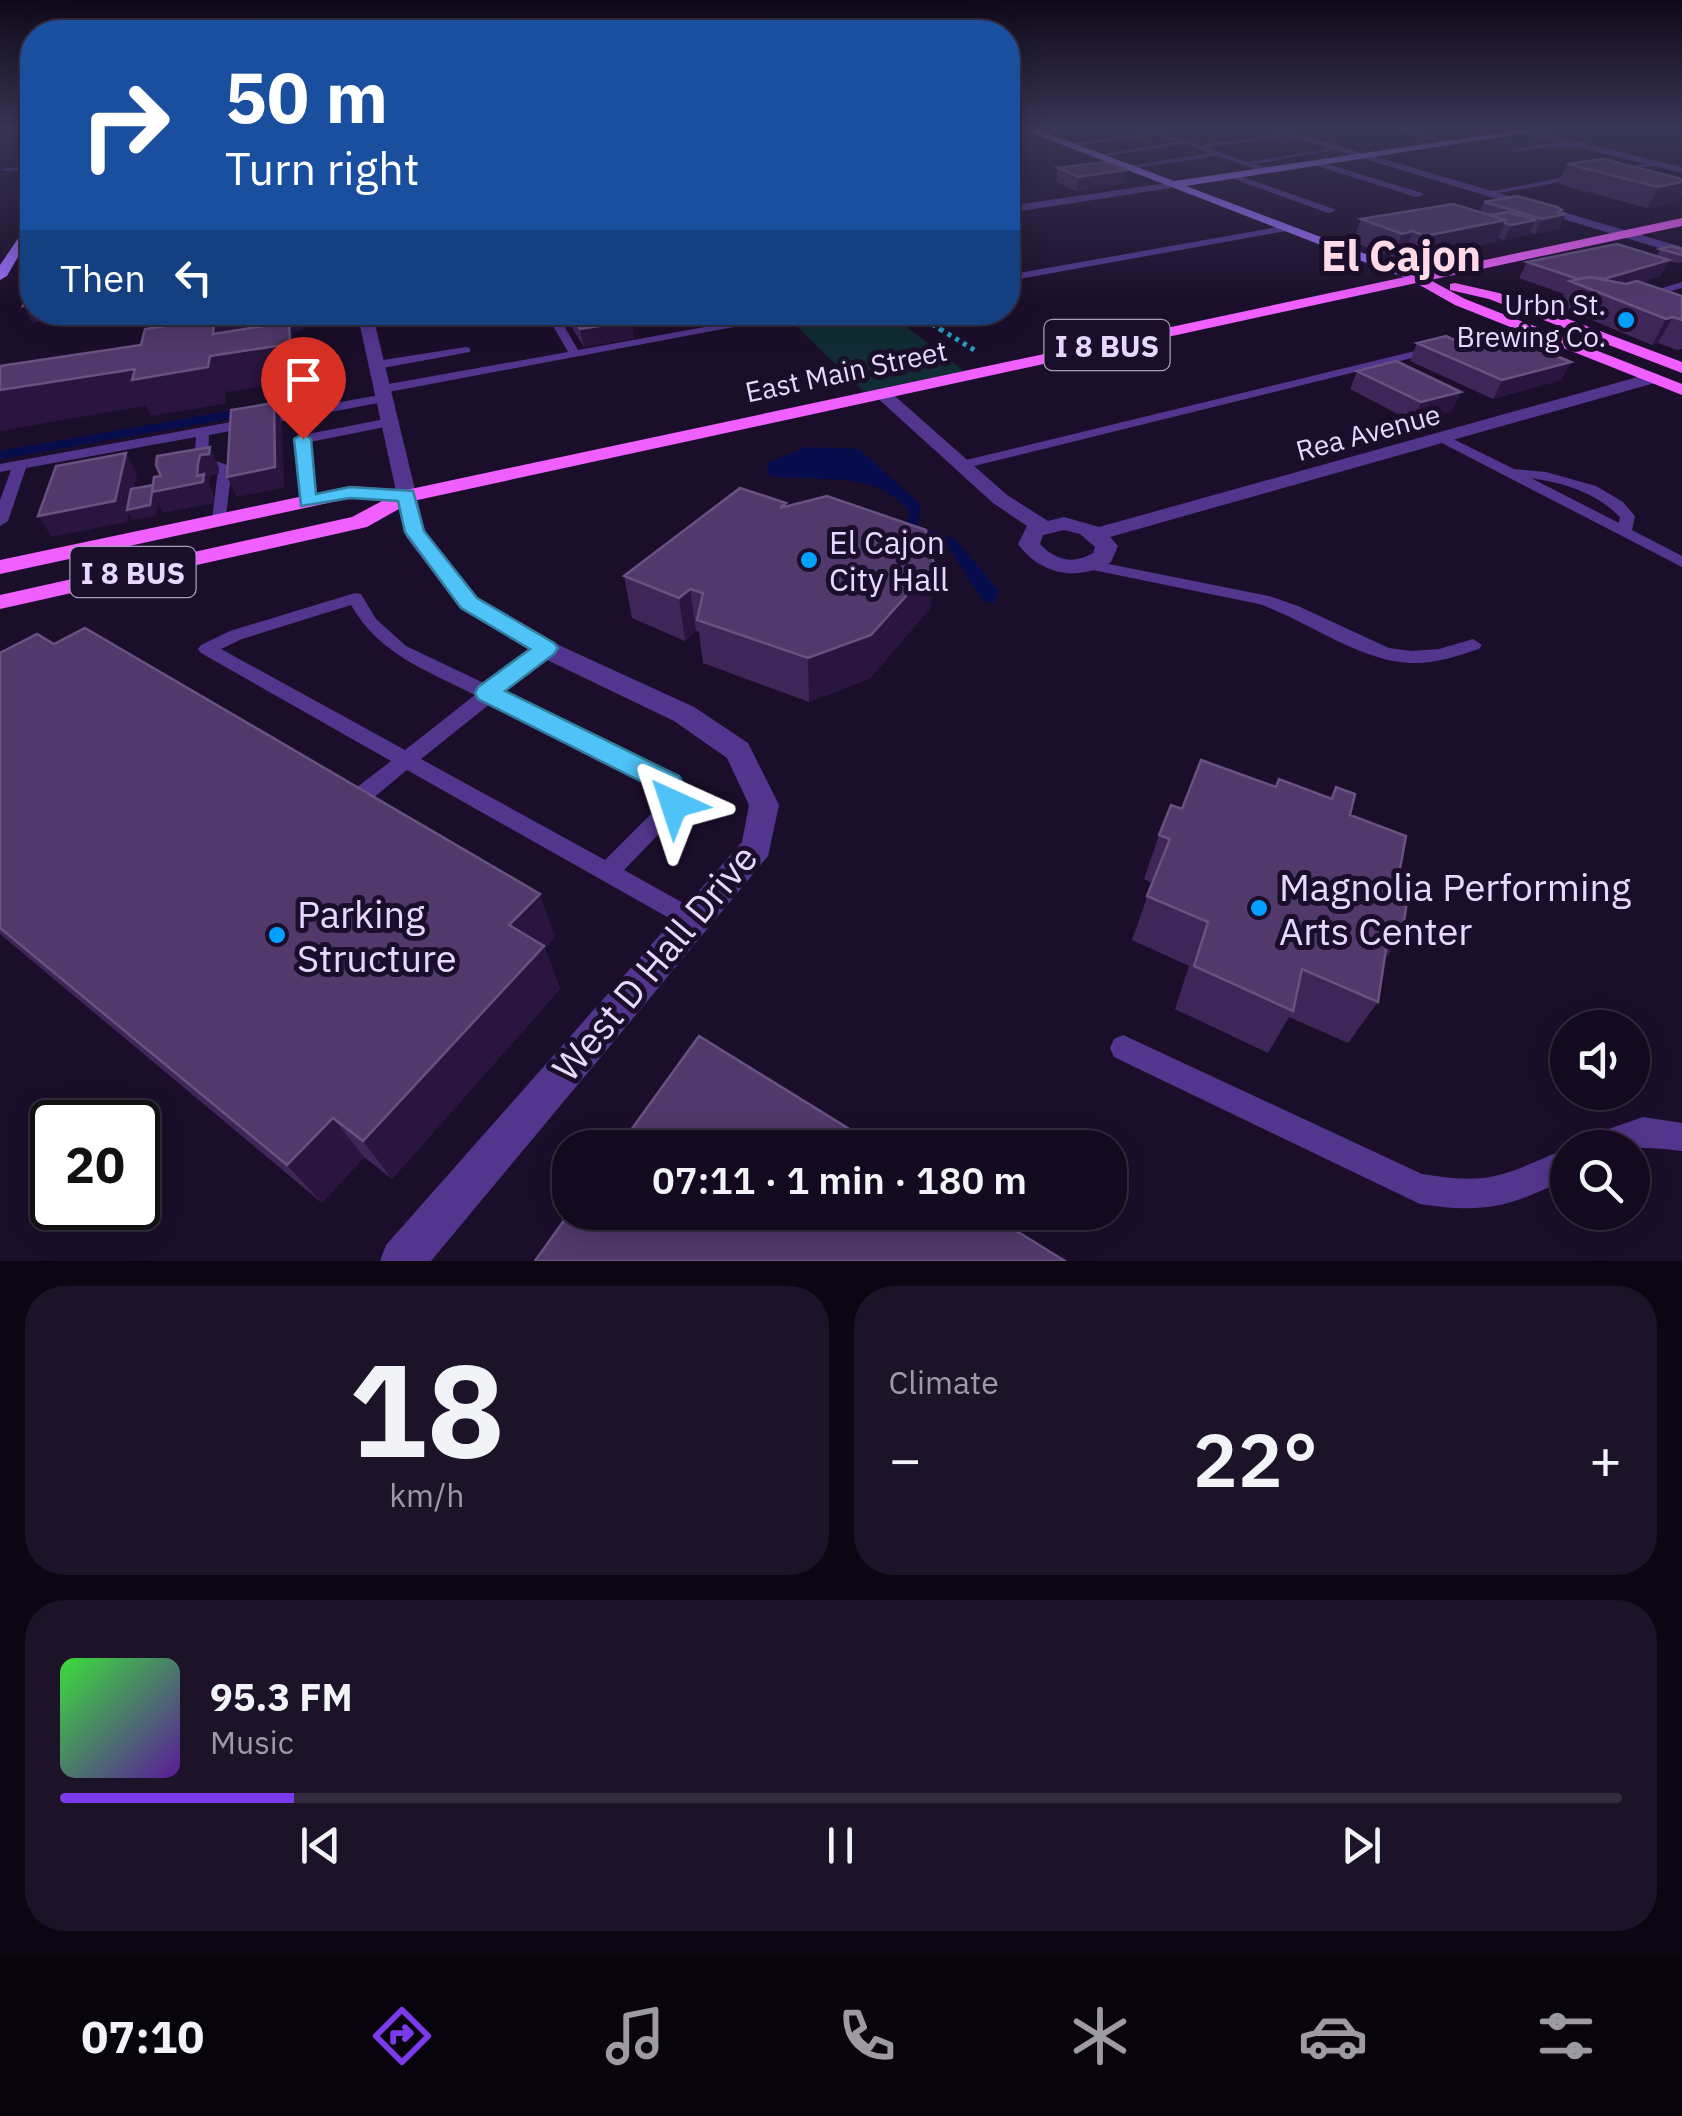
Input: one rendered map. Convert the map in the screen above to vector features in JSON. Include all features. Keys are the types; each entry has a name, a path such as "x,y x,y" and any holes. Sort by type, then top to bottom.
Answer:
{"main road":[{"path":"1164,185 1416,278 1494,296 1682,368"},
{"path":"1167,186 1175,185"},
{"name":"I 8 BUS","path":"1416,278 1682,222"},
{"path":"0,276 8,248"},
{"path":"1416,278 1460,302 1682,390"},
{"name":"East Main Street","path":"0,567 350,492 406,496 1416,278"},
{"path":"1652,378 1682,378"},
{"name":"East Main Street","path":"0,602 359,522 406,496"}],"street":[{"path":"1460,185 1682,250"},
{"path":"1020,208 1167,186"},
{"name":"West D Hall Drive","path":"367,325 414,532 469,603 546,648 684,714 738,751 764,805 757,847 402,1261"},
{"name":"Rea Avenue","path":"1098,534 1652,378"},
{"path":"882,394 1000,498 1042,526 1076,524 1098,534 1107,552 1089,565 1064,566 1040,558 1029,544 1030,537 1042,526"}],"lane":[{"path":"1259,185 1331,210"},
{"path":"1387,185 1419,195"},
{"path":"1487,193 1533,185"},
{"path":"1020,276 1283,229"},
{"path":"1634,297 1682,285"},
{"path":"558,325 575,354"},
{"path":"0,468 203,432 722,325"},
{"path":"962,465 1522,328"},
{"path":"377,365 466,350"},
{"path":"307,502 303,439 390,422"},
{"path":"203,432 201,460 225,467 220,520"},
{"path":"1445,439 1682,562"},
{"path":"0,521 20,465"},
{"path":"1089,565 1131,578 1264,600 1293,609 1372,651 1398,656 1451,654 1473,645"},
{"path":"608,872 674,804 676,792 669,783 400,650 370,623 355,598 236,635 206,649 693,920"},
{"path":"329,822 546,648"},
{"path":"1123,1048 1420,1189 1465,1197 1502,1194 1550,1171"},
{"path":"1650,1132 1682,1136"}],"path":[{"path":"932,325 1003,368"}],"shaded area":[{"path":"795,325 904,325 964,371 864,392"},
{"path":"807,447 859,449 920,504 918,526 955,539 999,591 994,604 982,600 948,547 904,529 910,513 881,489 846,480 770,476 766,463"}],"building":[{"path":"1517,196 1557,207 1562,210 1558,212 1566,214 1542,219 1484,202"},
{"path":"1453,204 1506,220 1425,236 1413,231 1402,234 1361,219"},
{"path":"1508,212 1536,220 1511,225 1491,215"},
{"path":"1617,244 1669,260 1604,279 1578,279 1527,262"},
{"path":"1660,249 1682,249 1682,255"},
{"path":"1589,277 1626,284 1637,281 1682,296 1682,320 1666,319 1570,281"},
{"path":"214,325 213,334 289,325 290,344 210,356 208,367 132,380 135,369 0,390 0,366 141,345 145,329"},
{"path":"1506,335 1571,362 1502,380 1417,343 1446,336 1469,346"},
{"path":"1396,361 1461,392 1421,402 1357,371"},
{"path":"274,403 275,467 227,477 231,410"},
{"path":"210,447 209,454 200,455 198,464 197,476 204,474 203,482 152,492 154,477 161,476 157,456"},
{"path":"126,453 115,501 38,516 56,466"},
{"path":"153,485 150,505 127,510 131,489"},
{"name":"El Cajon City Hall","path":"740,488 786,503 780,508 827,496 926,530 934,565 871,635 808,658 697,620 703,593 690,589 679,598 624,576"},
{"name":"Parking Structure","path":"85,628 540,894 509,925 544,946 363,1141 333,1118 287,1165 0,928 0,653 37,634 54,644"},
{"name":"Magnolia Performing Arts Center","path":"1201,760 1276,787 1279,779 1332,799 1336,787 1355,794 1350,815 1406,836 1396,890 1408,895 1402,934 1389,929 1378,1002 1302,969 1293,1011 1194,966 1208,922 1147,896 1170,839 1159,835 1171,805 1182,809"},
{"path":"699,1036 851,1130 631,1130"},
{"path":"557,1230 1015,1230 1065,1261 535,1261"}],"waterway":[{"path":"267,408 341,395"},
{"path":"0,455 240,413"}],"place":[{"name":"Urbn St. Brewing Co.","path":"1626,320"},
{"name":"El Cajon City Hall","path":"809,560"},
{"name":"Magnolia Performing Arts Center","path":"1259,908"},
{"name":"Parking Structure","path":"277,935"}],"district":[{"name":"El Cajon","path":"1401,255"}],"route":[{"path":"303,439 307,502 350,492 406,496 414,532 469,603 546,648 487,693 669,783 676,792 674,804"}]}
